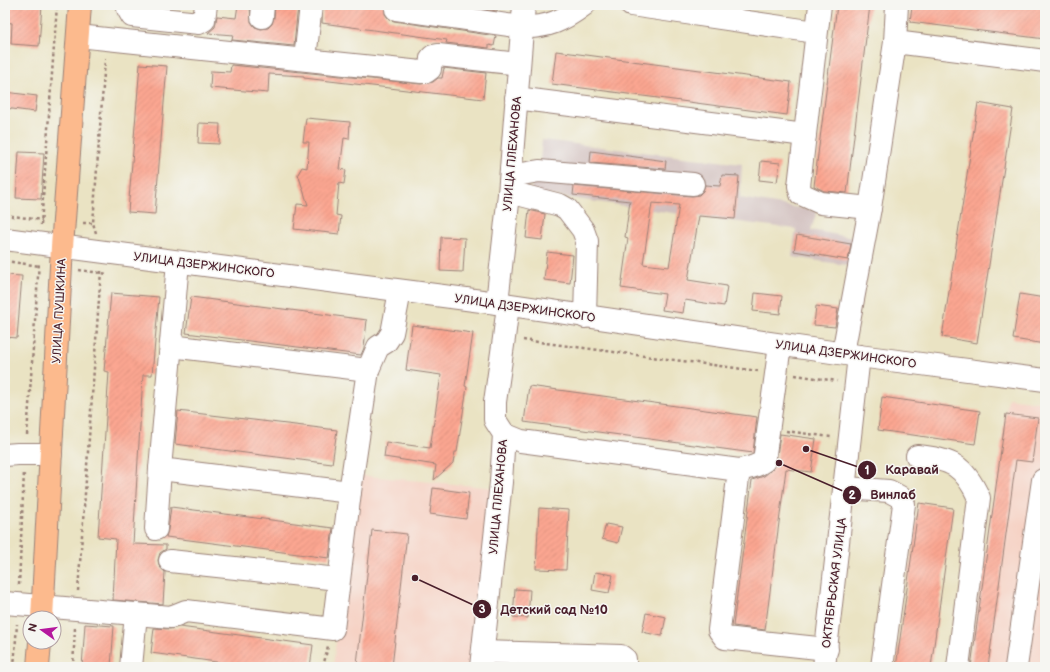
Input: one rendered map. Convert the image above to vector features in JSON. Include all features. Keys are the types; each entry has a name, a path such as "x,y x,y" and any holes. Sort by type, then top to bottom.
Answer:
{"main road":[{"name":"УЛИЦА ПУШКИНА","path":"43,610 62,247 80,5"},
{"path":"38,667 39,650"}],"street":[{"path":"128,5 128,9 132,16 199,23 204,20 206,5"},
{"path":"305,59 311,5"},
{"name":"УЛИЦА ПЛЕХАНОВА","path":"482,659 501,482 504,434 495,420 495,408 504,338 502,304 524,5"},
{"path":"396,9 522,27 537,27 547,25 570,15 584,5"},
{"path":"631,5 816,32"},
{"path":"820,5 805,135 800,194 821,202 870,208"},
{"name":"ОКТЯБРЬСКАЯ УЛИЦА","path":"825,658 845,488 851,355 870,208 895,42 897,5"},
{"path":"175,45 178,21"},
{"path":"78,36 421,72 426,72 430,69 431,58 438,55 519,64"},
{"path":"895,42 1045,61"},
{"path":"516,98 805,135"},
{"path":"585,317 587,241 583,230 567,209 560,205 521,195 510,183 522,174 539,171 693,184"},
{"name":"УЛИЦА ДЗЕРЖИНСКОГО","path":"5,239 62,247 101,263 178,262 502,304 851,355 1045,380"},
{"path":"156,529 178,262"},
{"path":"62,611 76,610 171,617 186,612 333,629 338,579 368,370 378,347 386,342 392,333 400,291"},
{"path":"504,434 521,441 739,470 753,468 764,461 780,345"},
{"path":"171,346 368,370"},
{"path":"15,455 51,454"},
{"path":"917,456 938,458 954,464 973,486 979,498 958,667"},
{"path":"160,469 350,492"},
{"path":"739,470 719,630 725,638 825,658"},
{"path":"1016,667 1043,480"},
{"path":"845,488 889,492 900,497 904,504 882,667"},
{"path":"170,561 338,579"},
{"path":"12,603 36,610"},
{"path":"130,667 136,614"},
{"path":"482,659 621,656 625,659 625,667"}],"path":[{"path":"14,667 12,603 15,455 39,266 57,5"},
{"path":"73,667 101,263 92,223 106,38"},
{"path":"5,261 61,268 101,263"},
{"path":"101,263 108,274"},
{"path":"504,338 841,381"},
{"path":"783,428 784,431 837,438"}],"shaded area":[{"path":"542,140 742,164 740,198 817,211 811,230 859,239 853,266 792,257 796,229 707,218 529,192 539,171"},
{"path":"1008,398 1045,403 1045,667 968,667"},
{"path":"356,475 496,488 478,667 333,667"}],"building":[{"path":"5,5 42,5 39,46 11,44 12,23 5,22"},
{"path":"238,5 250,5 251,22 255,27 261,29 268,28 272,24 275,5 298,5 294,46 232,40 233,35 208,33 215,27 217,16 236,18"},
{"path":"346,5 385,5 385,14 389,19 394,21 496,36 494,46 489,45 489,48 446,43 447,40 322,23 323,6 345,8"},
{"path":"456,5 498,5 497,11"},
{"path":"837,5 870,5 847,193 824,191 814,186"},
{"path":"912,5 1045,5 1045,39 910,22"},
{"path":"556,51 791,82 787,115 552,84"},
{"path":"140,64 167,66 155,214 128,212"},
{"path":"231,65 421,84 433,82 438,78 442,78 444,68 486,73 483,99 304,78 304,76 269,74 268,93 210,88 211,71 230,72"},
{"path":"5,92 37,96 35,112 5,108"},
{"path":"978,103 1013,109 977,343 942,337"},
{"path":"306,118 350,122 349,139 344,138 340,169 346,170 344,184 339,183 336,215 341,216 339,234 294,229 297,204 308,205 298,174 302,167 307,168 309,142 303,142"},
{"path":"199,123 220,124 219,144 198,143"},
{"path":"591,151 666,161 665,169 590,163"},
{"path":"19,152 44,153 41,199 16,198"},
{"path":"761,161 780,163 777,182 759,180"},
{"path":"722,175 739,176 735,219 699,216 688,280 727,286 724,306 685,300 683,313 662,310 665,294 621,288 628,238 625,237 630,201 573,195 574,186 692,196 699,195 703,191 705,185 720,186","holes":["652,203 679,205 669,267 643,264"]},
{"path":"529,210 545,214 542,240 526,238"},
{"path":"797,235 851,244 848,260 794,251"},
{"path":"441,237 465,238 463,272 440,271"},
{"path":"547,252 573,255 570,283 544,280"},
{"path":"5,275 22,276 17,338 5,337"},
{"path":"111,293 159,297 152,375 143,375 133,544 166,545 166,549 160,553 158,560 159,566 165,572 163,604 113,600 116,539 98,537 109,372 104,371"},
{"path":"755,293 782,296 780,314 753,311"},
{"path":"1020,294 1045,298 1045,344 1013,339"},
{"path":"191,297 367,320 364,348 361,355 186,333"},
{"path":"816,306 838,309 835,327 814,325"},
{"path":"412,325 473,333 465,386 467,387 457,452 455,452 453,463 434,480 436,465 384,457 386,442 430,448 441,375 406,370"},
{"path":"529,386 757,417 753,453 524,422"},
{"path":"882,397 980,411 975,444 878,430"},
{"path":"178,411 337,430 332,464 175,444"},
{"path":"1006,414 1038,418 1032,462 1016,460 988,667 971,667"},
{"path":"780,434 816,439 811,472 786,469 765,630 733,626 752,480 764,476 774,468"},
{"path":"433,488 469,493 466,519 430,514"},
{"path":"919,503 953,508 931,667 896,667"},
{"path":"171,507 333,528 329,558 166,537"},
{"path":"539,508 569,510 566,570 536,569"},
{"path":"606,524 622,527 618,543 602,539"},
{"path":"372,530 407,534 392,667 357,664"},
{"path":"595,572 613,575 609,593 592,590"},
{"path":"515,589 530,590 528,618 513,617"},
{"path":"646,613 666,617 662,636 642,632"},
{"path":"85,624 114,626 111,667 82,667"},
{"path":"180,627 313,645 310,667 253,667 151,653 154,628 170,629"}],"place":[{"name":"Каравай","path":"806,449"},
{"name":"Винлаб","path":"779,463"},
{"name":"Детский сад №10","path":"415,578"}]}
